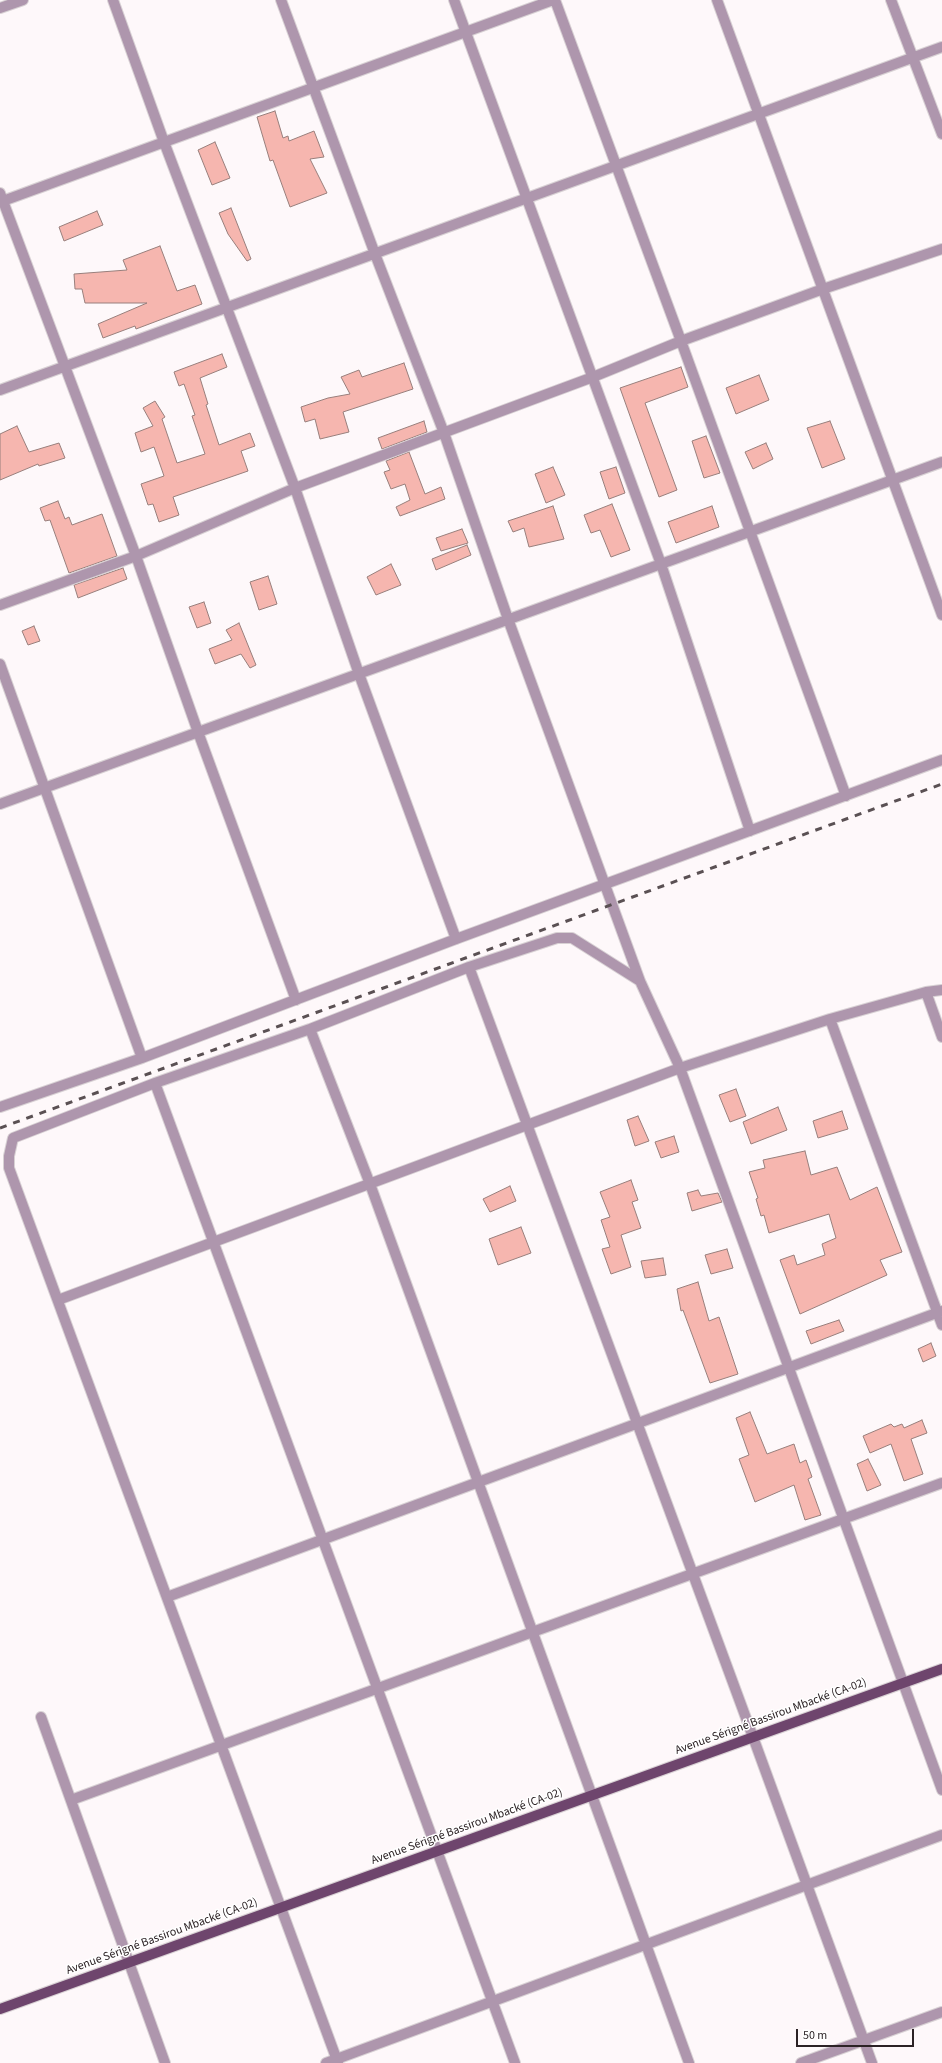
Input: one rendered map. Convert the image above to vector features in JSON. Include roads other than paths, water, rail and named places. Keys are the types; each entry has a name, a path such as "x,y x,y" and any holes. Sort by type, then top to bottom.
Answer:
{"main road":[{"name":"Avenue Sérigné Bassirou Mbacké (CA-02)","path":"0,2009 942,1669"}],"street":[{"path":"0,8 23,0"},
{"path":"113,0 164,142 295,488 359,674 456,939"},
{"path":"281,0 374,254 444,433 508,620 640,981 680,1068 942,1790"},
{"path":"454,0 528,198 661,564 750,831"},
{"path":"296,1000 198,732 136,556 1,198 164,142 554,0 681,341 846,796"},
{"path":"717,0 760,114 942,615"},
{"path":"891,0 942,134"},
{"path":"0,390 942,47"},
{"path":"0,605 136,556 295,488 593,378 681,341 823,289 942,249"},
{"path":"0,804 942,462"},
{"path":"0,664 142,1058"},
{"path":"0,1107 142,1058 456,939 942,760"},
{"path":"337,2061 9,1168 9,1156 13,1138 155,1083 310,1029 468,968 557,938 572,938 640,981"},
{"path":"468,968 693,1574 872,2063"},
{"path":"58,1300 680,1068 830,1018 926,992 942,990"},
{"path":"926,992 942,1037"},
{"path":"830,1018 940,1312 942,1325"},
{"path":"310,1029 370,1184 688,2063"},
{"path":"155,1083 215,1241 515,2063"},
{"path":"167,1597 789,1369 940,1312"},
{"path":"71,1800 844,1520 942,1483"},
{"path":"41,1717 165,2063"},
{"path":"326,2063 337,2061 493,2001 942,1835"},
{"path":"801,2063 942,2012"}],"railway":[{"path":"0,1128 942,784"}]}
